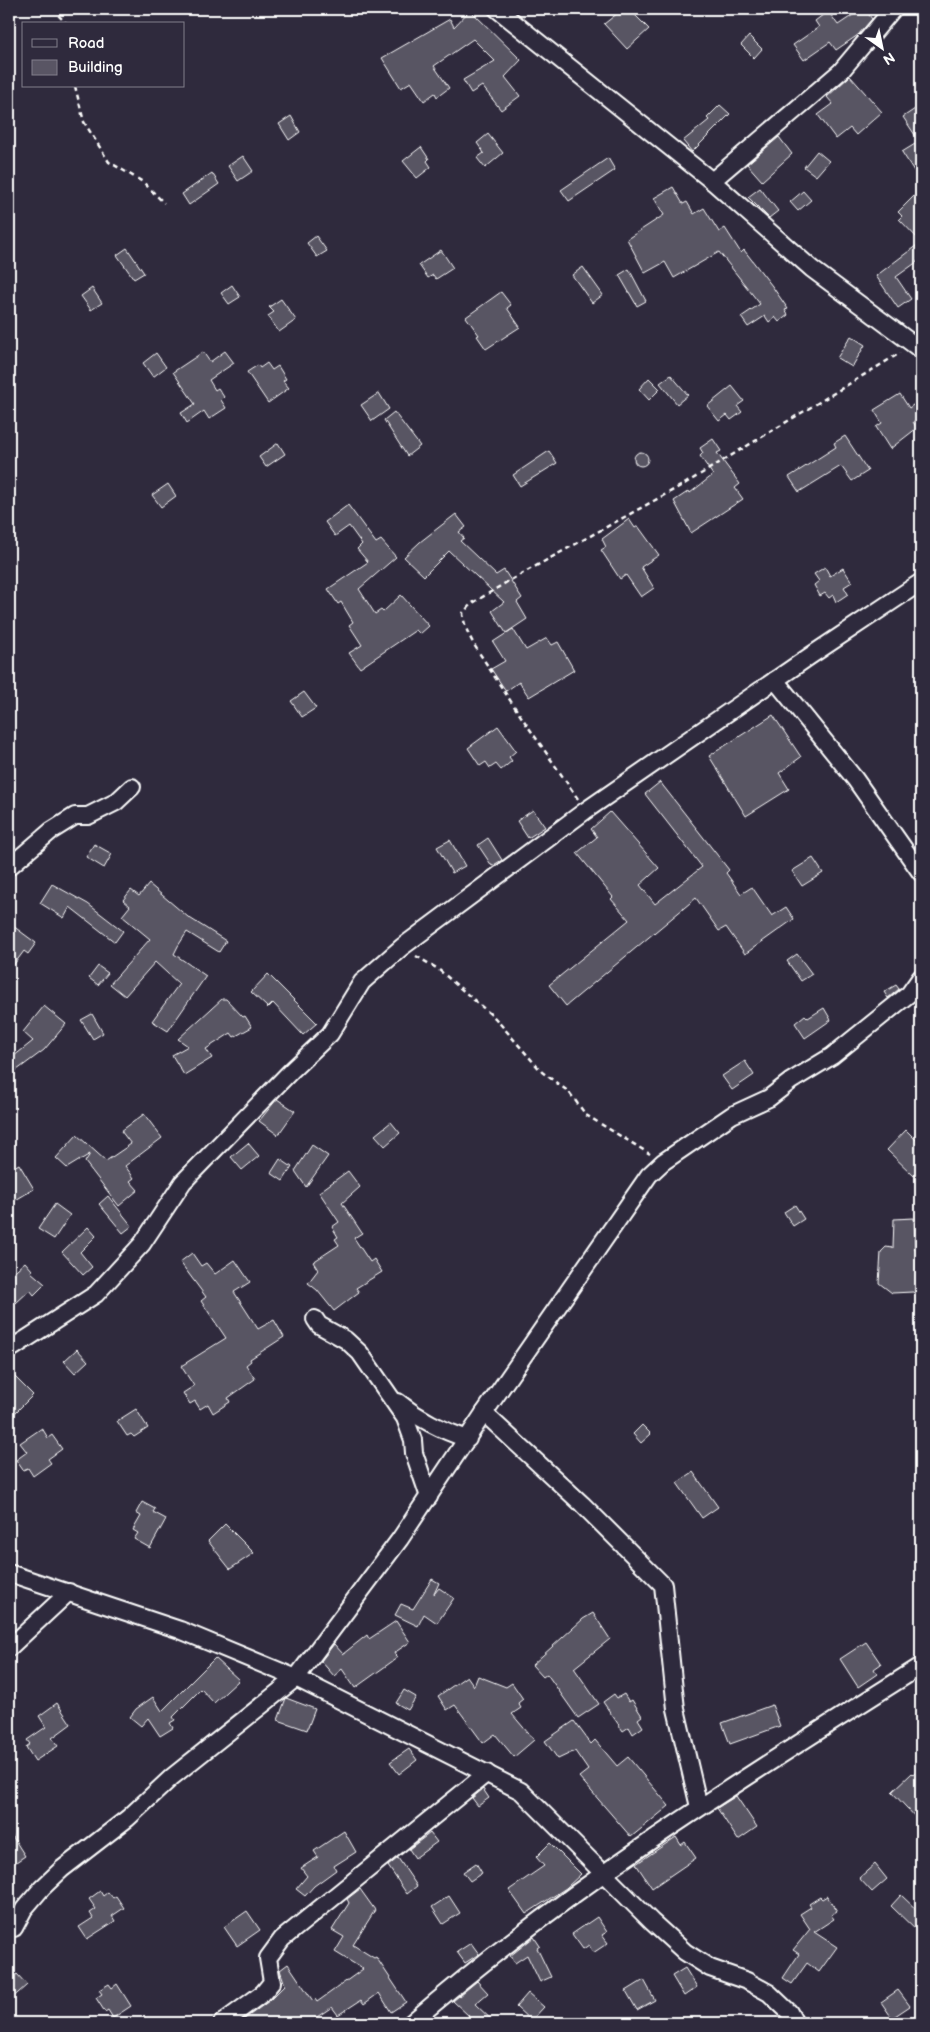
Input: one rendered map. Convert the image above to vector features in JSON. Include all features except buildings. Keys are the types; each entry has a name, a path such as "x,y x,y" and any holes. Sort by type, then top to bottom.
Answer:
{"street":[{"path":"497,9 712,181 812,269 918,347"},
{"path":"712,181 841,71 893,9"},
{"path":"9,1350 96,1294 142,1244 183,1182 292,1070 330,1034 362,982 402,947 585,811 921,582"},
{"path":"775,680 855,779 921,873"},
{"path":"9,867 51,831 75,816 88,816 116,802 132,787"},
{"path":"14,1928 24,1909 62,1869 128,1818 172,1777 296,1678 400,1539 484,1413 649,1174 662,1162 732,1115 769,1098 832,1056 910,994 921,978"},
{"path":"315,1319 319,1325 346,1340 360,1353 405,1418 429,1497"},
{"path":"384,1390 411,1412 445,1432 468,1439"},
{"path":"484,1413 582,1504 663,1585 676,1709 699,1807"},
{"path":"9,1573 180,1630 296,1678 521,1791 652,1922 685,1952 710,1968 747,1981 769,1993 789,2012 796,2023"},
{"path":"9,1648 69,1592"},
{"path":"411,2023 455,1985 602,1872 699,1807 921,1666"},
{"path":"222,2023 263,1993 272,1982 268,1958 282,1939 487,1774"}],"path":[{"path":"52,9 65,22"},
{"path":"76,88 84,122 109,162 143,182 164,203"},
{"path":"585,811 506,695 468,634 463,612 471,604 507,582 686,483 918,347"},
{"path":"402,947 438,969 495,1018 542,1072 569,1092 586,1115 662,1162"}]}
